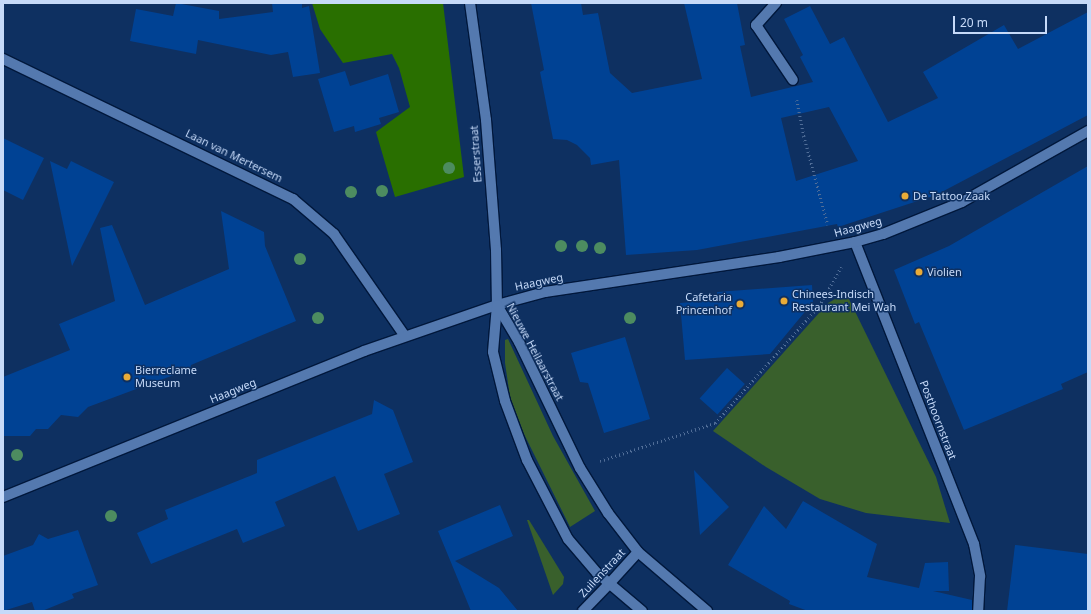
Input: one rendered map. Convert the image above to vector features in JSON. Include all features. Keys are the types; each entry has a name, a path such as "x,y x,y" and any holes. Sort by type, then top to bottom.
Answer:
{"street":[{"name":"Esserstraat","path":"470,3 486,120 498,305"},
{"path":"776,3 756,25 793,80"},
{"name":"Laan van Mertersem","path":"3,59 294,199 334,234 405,336"},
{"name":"Haagweg","path":"3,498 405,336 498,305 545,292 702,270 855,242 937,214 962,202 1088,131"},
{"name":"Posthoornstraat","path":"855,242 974,544 980,576 978,611"},
{"name":"Nieuwe Heilaarstraat","path":"498,305 519,342 580,468 608,513 638,552 706,611"},
{"name":"Nieuwe Heilaarstraat","path":"498,305 493,352 514,431 568,539 576,551 609,584 642,611"},
{"name":"Zuilenstraat","path":"583,611 638,552"}],"path":[{"path":"793,80 804,136 834,246"},
{"path":"580,468 715,423 818,306 855,242"}],"green space":[{"path":"312,3 443,3 464,177 395,197 376,132 410,107 399,68 392,54 343,63 320,29"},
{"path":"846,293 936,477 950,523 866,513 820,499 766,467 713,431 828,303"},
{"path":"508,339 553,436 595,511 570,527 524,434 510,397 505,363 505,340"},
{"path":"527,520 529,520 564,577 563,584 553,595"}],"building":[{"path":"176,3 219,11 219,19 273,12 272,3 302,3 302,8 309,6 320,73 293,77 288,52 271,55 198,40 196,54 130,41 136,9 173,16"},
{"path":"531,3 581,3 583,15 598,13 610,73 632,93 702,79 684,3 737,3 745,45 740,46 751,97 813,82 800,57 803,55 784,19 810,6 830,44 844,37 888,122 938,98 923,72 1004,25 1018,49 1088,12 1088,115 936,195 838,227 837,224 697,250 626,255 619,160 591,165 590,158 577,145 567,140 553,139 540,72 544,70","holes":["829,107 858,161 796,181 781,118"]},
{"path":"345,71 350,86 388,74 399,112 379,118 381,124 355,132 354,126 334,132 318,79"},
{"path":"3,138 44,158 23,200 3,190"},
{"path":"50,161 67,169 71,161 114,182 72,266"},
{"path":"1088,166 1088,372 1061,384 1063,389 964,430 919,322 915,324 894,270 949,246"},
{"path":"221,211 264,232 265,246 296,321 191,365 190,369 88,407 78,417 61,415 48,429 36,429 30,436 3,436 3,377 70,350 59,324 115,301 100,228 112,225 145,305 229,269"},
{"path":"812,285 813,302 770,354 685,360 680,303 718,300 717,292"},
{"path":"625,337 650,419 604,433 588,383 580,382 571,353"},
{"path":"727,368 745,384 717,415 700,398"},
{"path":"374,400 393,410 413,462 384,474 400,514 358,531 335,476 275,502 285,526 243,543 237,529 151,564 137,533 168,519 165,510 257,473 257,460 372,414"},
{"path":"694,470 729,507 700,535"},
{"path":"803,501 877,544 867,577 919,588 925,563 948,562 949,591 933,591 972,600 972,611 808,611 789,604 790,601 728,565 764,506 786,529"},
{"path":"500,505 513,536 455,561 499,588 518,611 471,611 438,531"},
{"path":"78,530 98,585 72,594 74,598 42,611 35,611 32,602 3,611 3,556 33,545 39,534 48,539"},
{"path":"1015,545 1088,554 1088,611 1007,611"}],"place":[{"name":"De Tattoo Zaak","path":"905,196"},
{"name":"Violien","path":"919,272"},
{"name":"Chinees-Indisch Restaurant Mei Wah","path":"784,301"},
{"name":"Cafetaria Princenhof","path":"740,304"},
{"name":"Bierreclame Museum","path":"127,377"}]}
